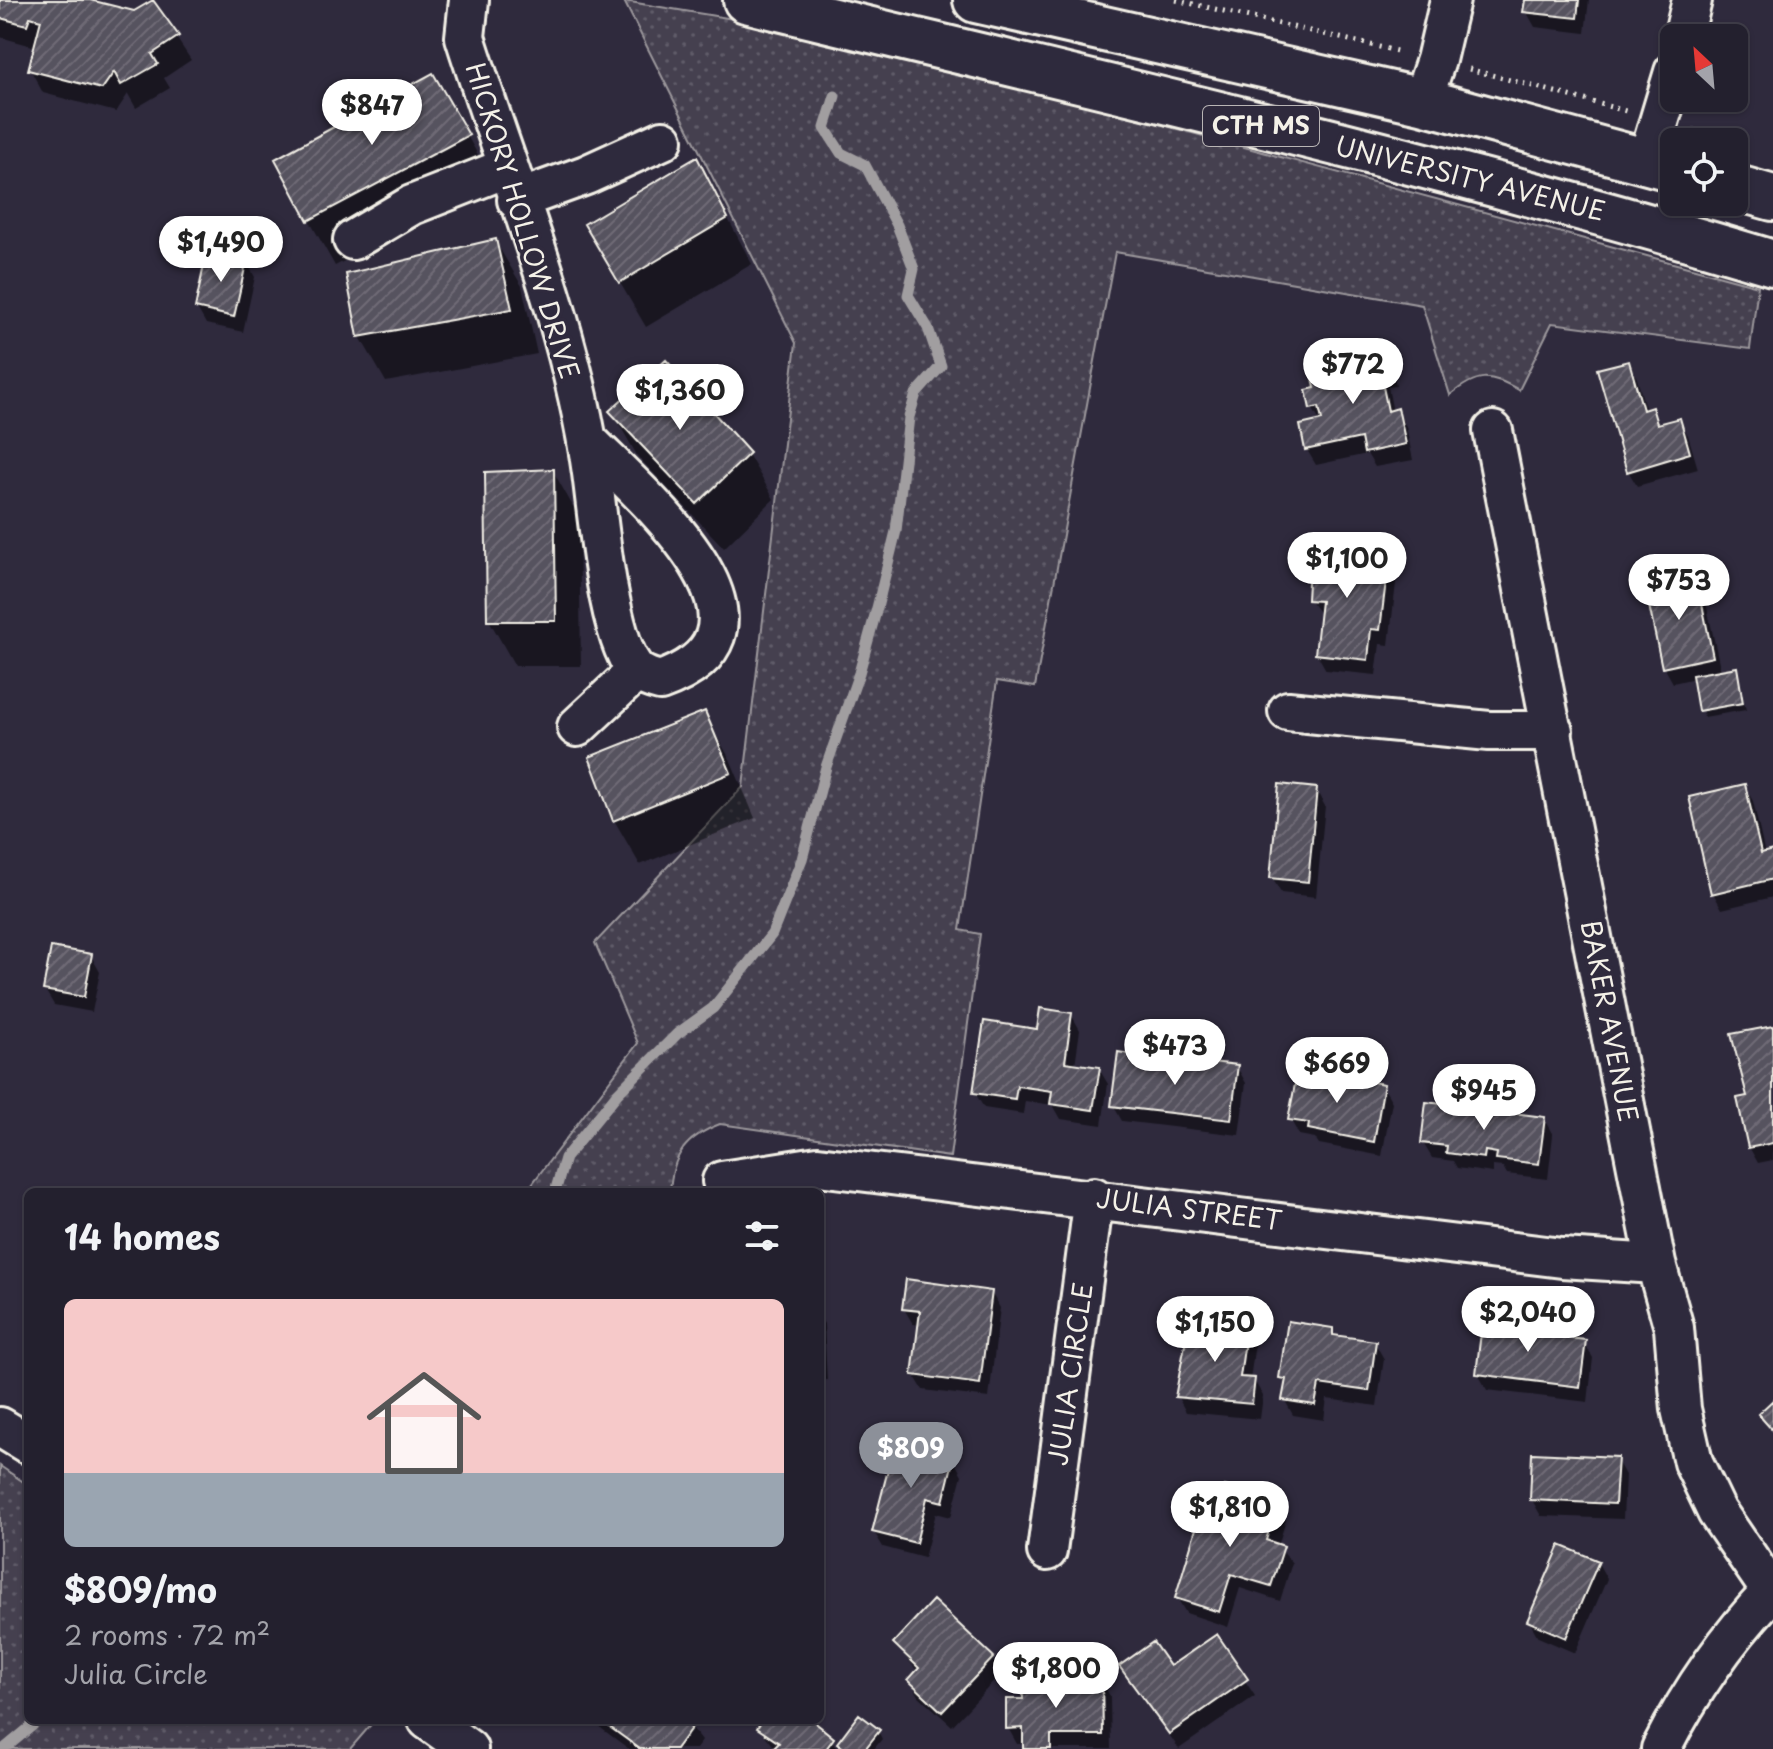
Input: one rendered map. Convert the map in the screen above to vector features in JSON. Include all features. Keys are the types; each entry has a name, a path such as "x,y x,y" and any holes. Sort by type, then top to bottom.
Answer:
{"main road":[{"name":"UNIVERSITY AVENUE","path":"746,0 1647,225 1773,263"},
{"name":"CTH MS","path":"976,0 1422,101 1660,166"},
{"path":"1748,191 1773,198"},
{"path":"1647,225 1773,239"}],"street":[{"name":"HICKORY HOLLOW DRIVE","path":"469,0 465,37 511,184 555,308 588,441 608,586 625,651 637,671 660,681 679,674 699,657 712,640 718,617 715,590 689,548 588,441"},
{"path":"1422,101 1436,60 1450,0"},
{"path":"1686,24 1692,0"},
{"path":"353,240 412,205 511,184 586,175 663,140"},
{"name":"BAKER AVENUE","path":"1493,431 1656,1264 1674,1328 1681,1409 1693,1462 1717,1512 1772,1591"},
{"path":"577,727 637,671"},
{"path":"1288,711 1489,731 1553,731"},
{"name":"JULIA STREET","path":"722,1181 818,1166 1094,1197 1562,1258 1656,1264"},
{"name":"JULIA CIRCLE","path":"1047,1551 1094,1197"},
{"path":"0,1427 24,1442"},
{"path":"1661,1749 1685,1702 1718,1653 1772,1591"},
{"path":"434,1724 468,1749"}],"shaded area":[{"path":"624,1 776,26 944,66 1758,286 1750,349 1552,323 1519,390 1491,378 1483,378 1468,383 1450,395 1422,305 1115,252 1035,687 997,681 960,930 980,934 950,1157 720,1124 698,1135 683,1149 674,1168 670,1188 529,1188 638,1043 595,943 743,787 796,343"},
{"path":"0,1466 24,1482 24,1724 372,1724 350,1749 0,1749"}],"building":[{"path":"0,0 90,0 134,11 153,0 179,36 152,54 158,64 121,85 114,72 102,89 28,70 41,20 30,17 27,25 0,18"},
{"path":"1525,0 1579,0 1577,18 1523,12"},
{"path":"433,73 469,135 308,221 275,159"},
{"path":"697,157 728,218 619,283 584,224"},
{"path":"496,239 512,309 358,337 346,274"},
{"path":"207,251 247,259 234,317 195,308"},
{"path":"1384,347 1389,370 1380,372 1388,411 1398,408 1406,444 1364,453 1361,438 1305,450 1300,425 1322,420 1319,407 1310,409 1306,390 1315,388 1312,372 1359,362 1357,352"},
{"path":"666,360 750,453 697,504 609,411"},
{"path":"1629,361 1643,410 1652,407 1657,424 1680,418 1690,453 1627,472 1597,369"},
{"path":"554,469 556,621 487,621 485,472"},
{"path":"1310,548 1389,556 1380,630 1371,629 1368,660 1315,654 1321,601 1307,600"},
{"path":"1696,575 1713,657 1662,668 1645,586"},
{"path":"1737,667 1743,703 1698,711 1692,675"},
{"path":"705,711 731,773 613,821 589,757"},
{"path":"1279,784 1317,788 1308,882 1270,878"},
{"path":"1745,784 1761,853 1773,850 1773,879 1711,894 1689,797"},
{"path":"51,947 92,954 84,997 43,990"},
{"path":"1040,1008 1072,1013 1065,1062 1100,1067 1093,1110 1050,1104 1052,1091 1017,1086 1015,1099 973,1093 984,1021 1037,1029"},
{"path":"1773,1026 1773,1143 1748,1148 1737,1098 1747,1096 1731,1034"},
{"path":"1118,1052 1201,1066 1202,1061 1238,1065 1231,1120 1111,1106"},
{"path":"1298,1069 1384,1084 1374,1142 1308,1129 1309,1123 1288,1120"},
{"path":"1426,1102 1545,1117 1539,1164 1496,1159 1497,1153 1485,1151 1484,1158 1446,1153 1447,1146 1421,1143"},
{"path":"906,1279 992,1291 980,1384 912,1375 920,1311 902,1309"},
{"path":"1483,1316 1534,1322 1532,1334 1586,1340 1580,1387 1476,1374"},
{"path":"1190,1318 1247,1326 1240,1377 1255,1378 1252,1404 1175,1397"},
{"path":"1288,1321 1333,1328 1333,1335 1376,1341 1369,1391 1319,1384 1315,1405 1282,1400 1286,1379 1279,1378"},
{"path":"1773,1400 1773,1431 1758,1414"},
{"path":"895,1442 954,1457 943,1502 927,1498 916,1543 872,1532"},
{"path":"1532,1453 1618,1457 1615,1504 1530,1500"},
{"path":"1225,1486 1278,1502 1266,1540 1284,1546 1271,1586 1231,1574 1219,1612 1175,1598 1201,1512 1215,1516"},
{"path":"1560,1545 1599,1561 1566,1638 1527,1621"},
{"path":"933,1600 994,1657 942,1712 908,1680 919,1668 893,1643"},
{"path":"1217,1634 1248,1679 1169,1734 1119,1666 1153,1642 1170,1666"},
{"path":"1102,1679 1103,1735 1051,1735 1051,1749 1023,1749 1023,1728 1006,1729 1006,1699 1023,1699 1022,1680"},
{"path":"859,1714 880,1730 865,1749 845,1749 837,1743"},
{"path":"606,1724 694,1724 676,1749 640,1749"},
{"path":"760,1724 817,1724 834,1738 826,1749 773,1749 779,1743 757,1728"}],"waterway":[{"path":"556,1188 565,1158 617,1094 677,1034 713,1008 772,934 802,859 826,767 859,673 877,608 896,531 909,417 916,394 941,366 928,328 908,295 914,269 897,225 865,165 841,153 825,128 835,96"},
{"path":"4,1749 34,1724"}]}
